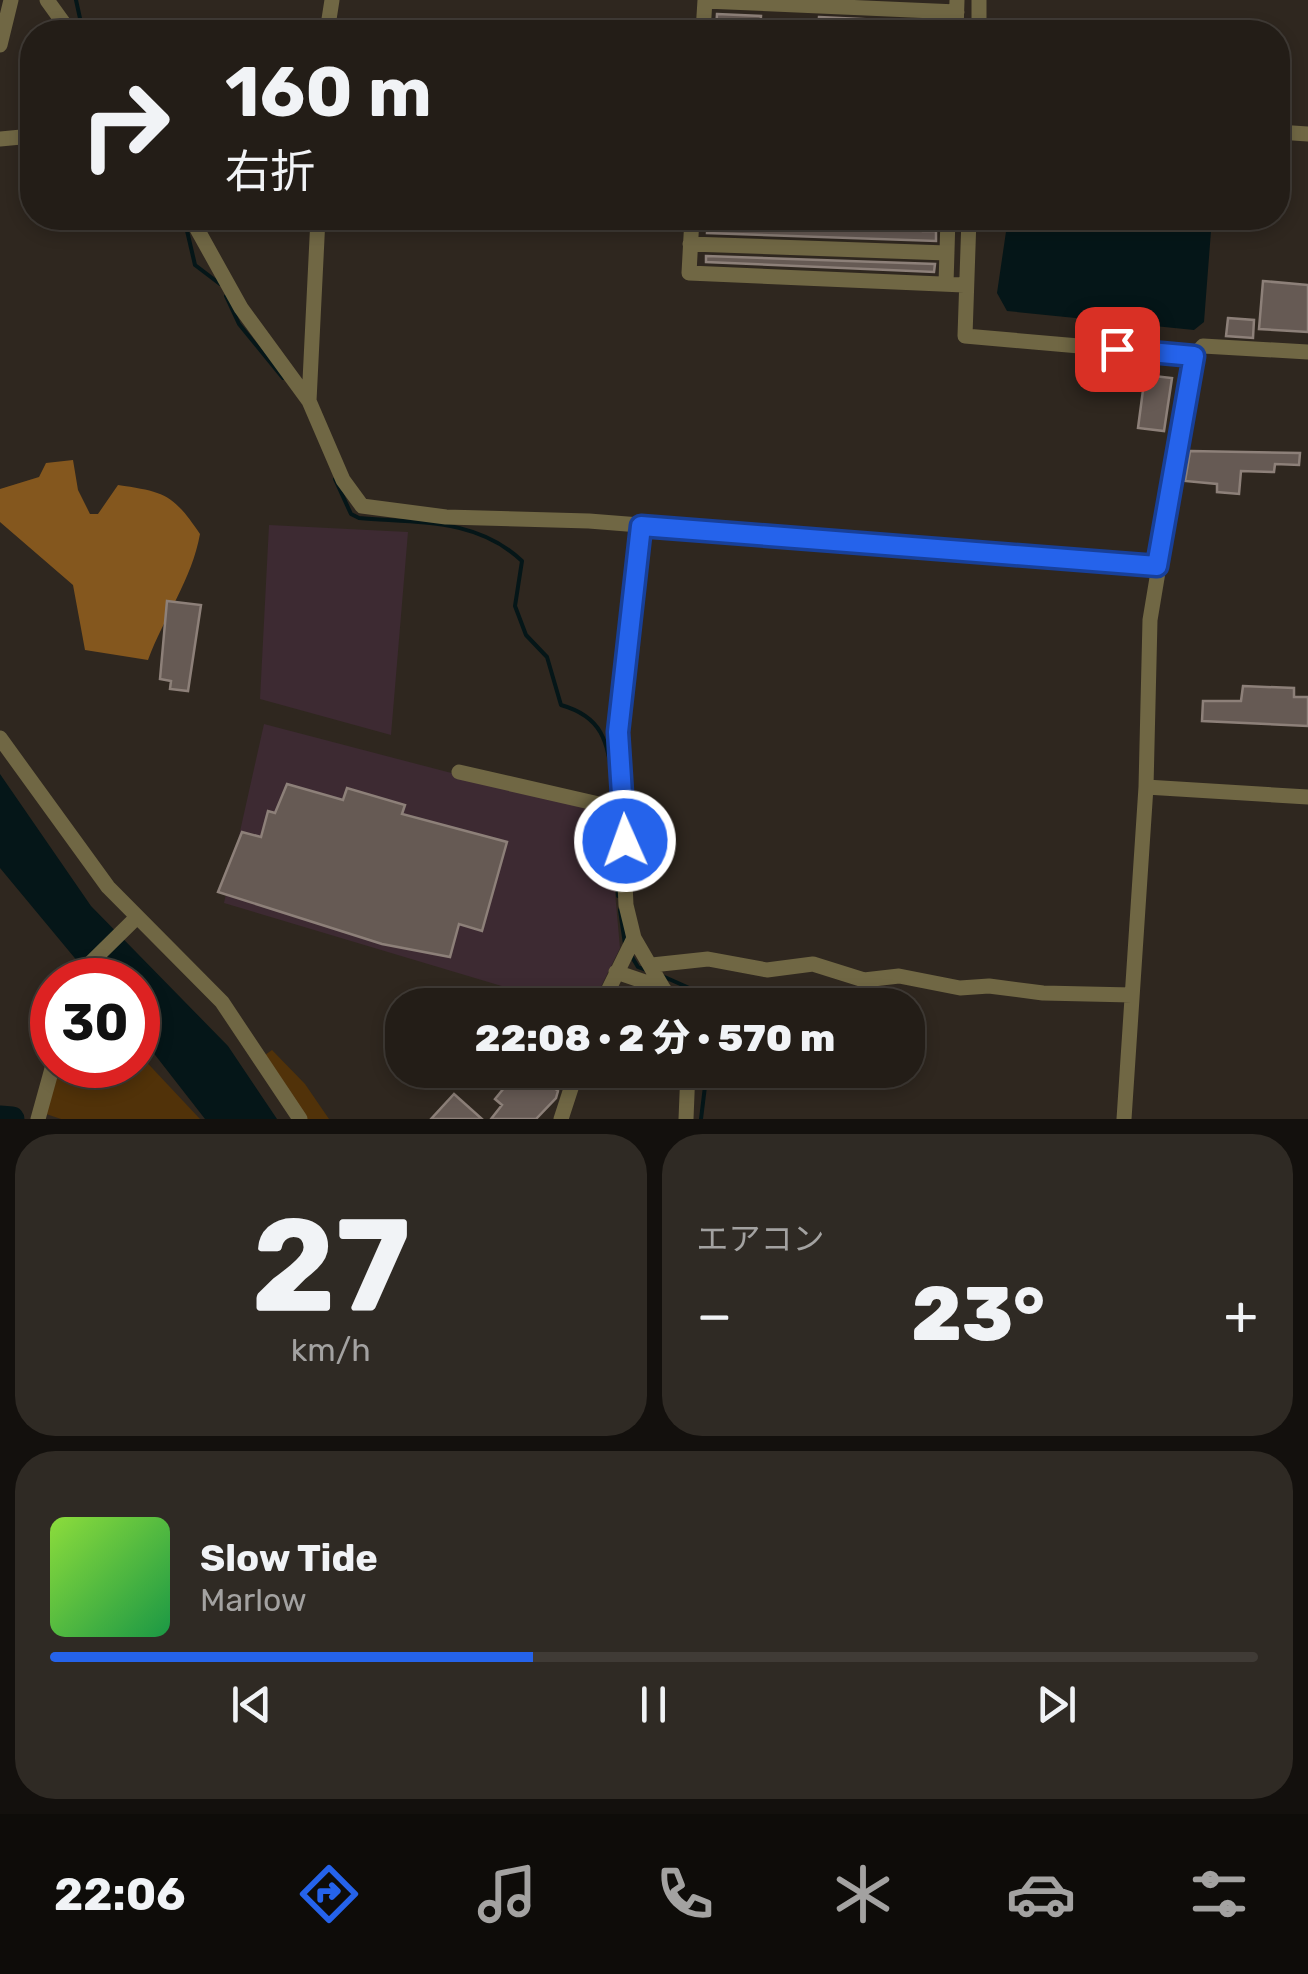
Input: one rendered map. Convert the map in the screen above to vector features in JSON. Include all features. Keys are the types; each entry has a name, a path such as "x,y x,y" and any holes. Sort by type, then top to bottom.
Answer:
{"street":[{"path":"0,44 11,0"},
{"path":"705,0 957,6"},
{"path":"198,230 242,308 309,401 343,480 362,506 446,518 641,526 1157,566"},
{"path":"309,401 317,230"},
{"path":"691,230 689,274 964,284"},
{"path":"946,284 948,230"},
{"path":"969,230 965,336 1194,356"},
{"path":"690,244 947,253"},
{"path":"1124,1119 1146,787 1150,620 1194,356 1204,346 1308,352"},
{"path":"641,526 618,732 625,810 626,904 634,938 663,988"},
{"path":"0,738 72,843 135,919 222,1002 300,1119"},
{"path":"459,772 625,810"},
{"path":"1146,787 1308,797"},
{"path":"95,958 135,919"},
{"path":"609,988 634,938"},
{"path":"652,965 708,959 766,970 792,963 813,964 864,980 899,976 960,988 989,986 1042,993 1132,995"},
{"path":"616,972 663,988"},
{"path":"38,1119 47,1088"},
{"path":"561,1119 572,1088"},
{"path":"686,1119 687,1088"}],"shaded area":[{"path":"1006,230 1211,230 1204,322 1194,330 1007,311 997,293"},
{"path":"73,460 78,490 90,514 98,514 118,485 134,487 175,503 200,534 191,567 148,660 85,650 73,585 0,522 0,489 39,477 46,463"},
{"path":"269,525 408,532 391,735 260,699"},
{"path":"264,724 608,814 620,948 600,988 508,988 224,903"},
{"path":"0,774 91,906 142,958 75,958 0,868"},
{"path":"160,977 228,1046 277,1119 205,1119 160,1061"},
{"path":"272,1050 305,1084 329,1119 306,1119 265,1055"},
{"path":"160,1076 200,1119 61,1119 46,1114 52,1088 160,1088"}],"building":[{"path":"717,14 761,16 761,20 717,20"},
{"path":"819,17 882,20 819,20"},
{"path":"923,230 936,231 936,241 707,233"},
{"path":"706,256 935,264 934,272 706,262"},
{"path":"1263,281 1308,285 1308,332 1259,329"},
{"path":"1228,318 1254,320 1253,338 1226,336"},
{"path":"1145,375 1172,378 1164,431 1138,428"},
{"path":"1190,451 1300,453 1299,465 1275,464 1274,472 1241,471 1239,494 1217,492 1217,484 1185,481"},
{"path":"167,601 201,605 188,691 170,689 171,681 160,679"},
{"path":"1243,686 1294,688 1294,697 1308,697 1308,726 1202,721 1203,701 1241,701"},
{"path":"287,784 343,800 347,788 405,805 402,814 507,842 482,931 459,924 450,957 382,944 218,892 242,832 261,837 268,811 275,813"},
{"path":"504,1088 558,1091 536,1119 491,1119 502,1105 495,1099"},
{"path":"454,1094 482,1119 431,1119"}],"waterway":[{"path":"76,0 80,20"},
{"path":"187,230 195,265 220,284"},
{"path":"226,296 239,324 283,378"},
{"path":"335,479 351,514 359,518 425,522 466,530 486,537 522,561 515,606 526,635 547,657 561,705 586,716 600,732 613,781"},
{"path":"614,815 618,896"},
{"path":"620,910 625,944"},
{"path":"632,957 638,967 646,970"},
{"path":"660,975 689,988"},
{"path":"701,1119 705,1088"},
{"path":"0,1118 12,1119"}],"route":[{"path":"625,841 618,732 641,526 1157,566 1194,356 1117,349"}]}
